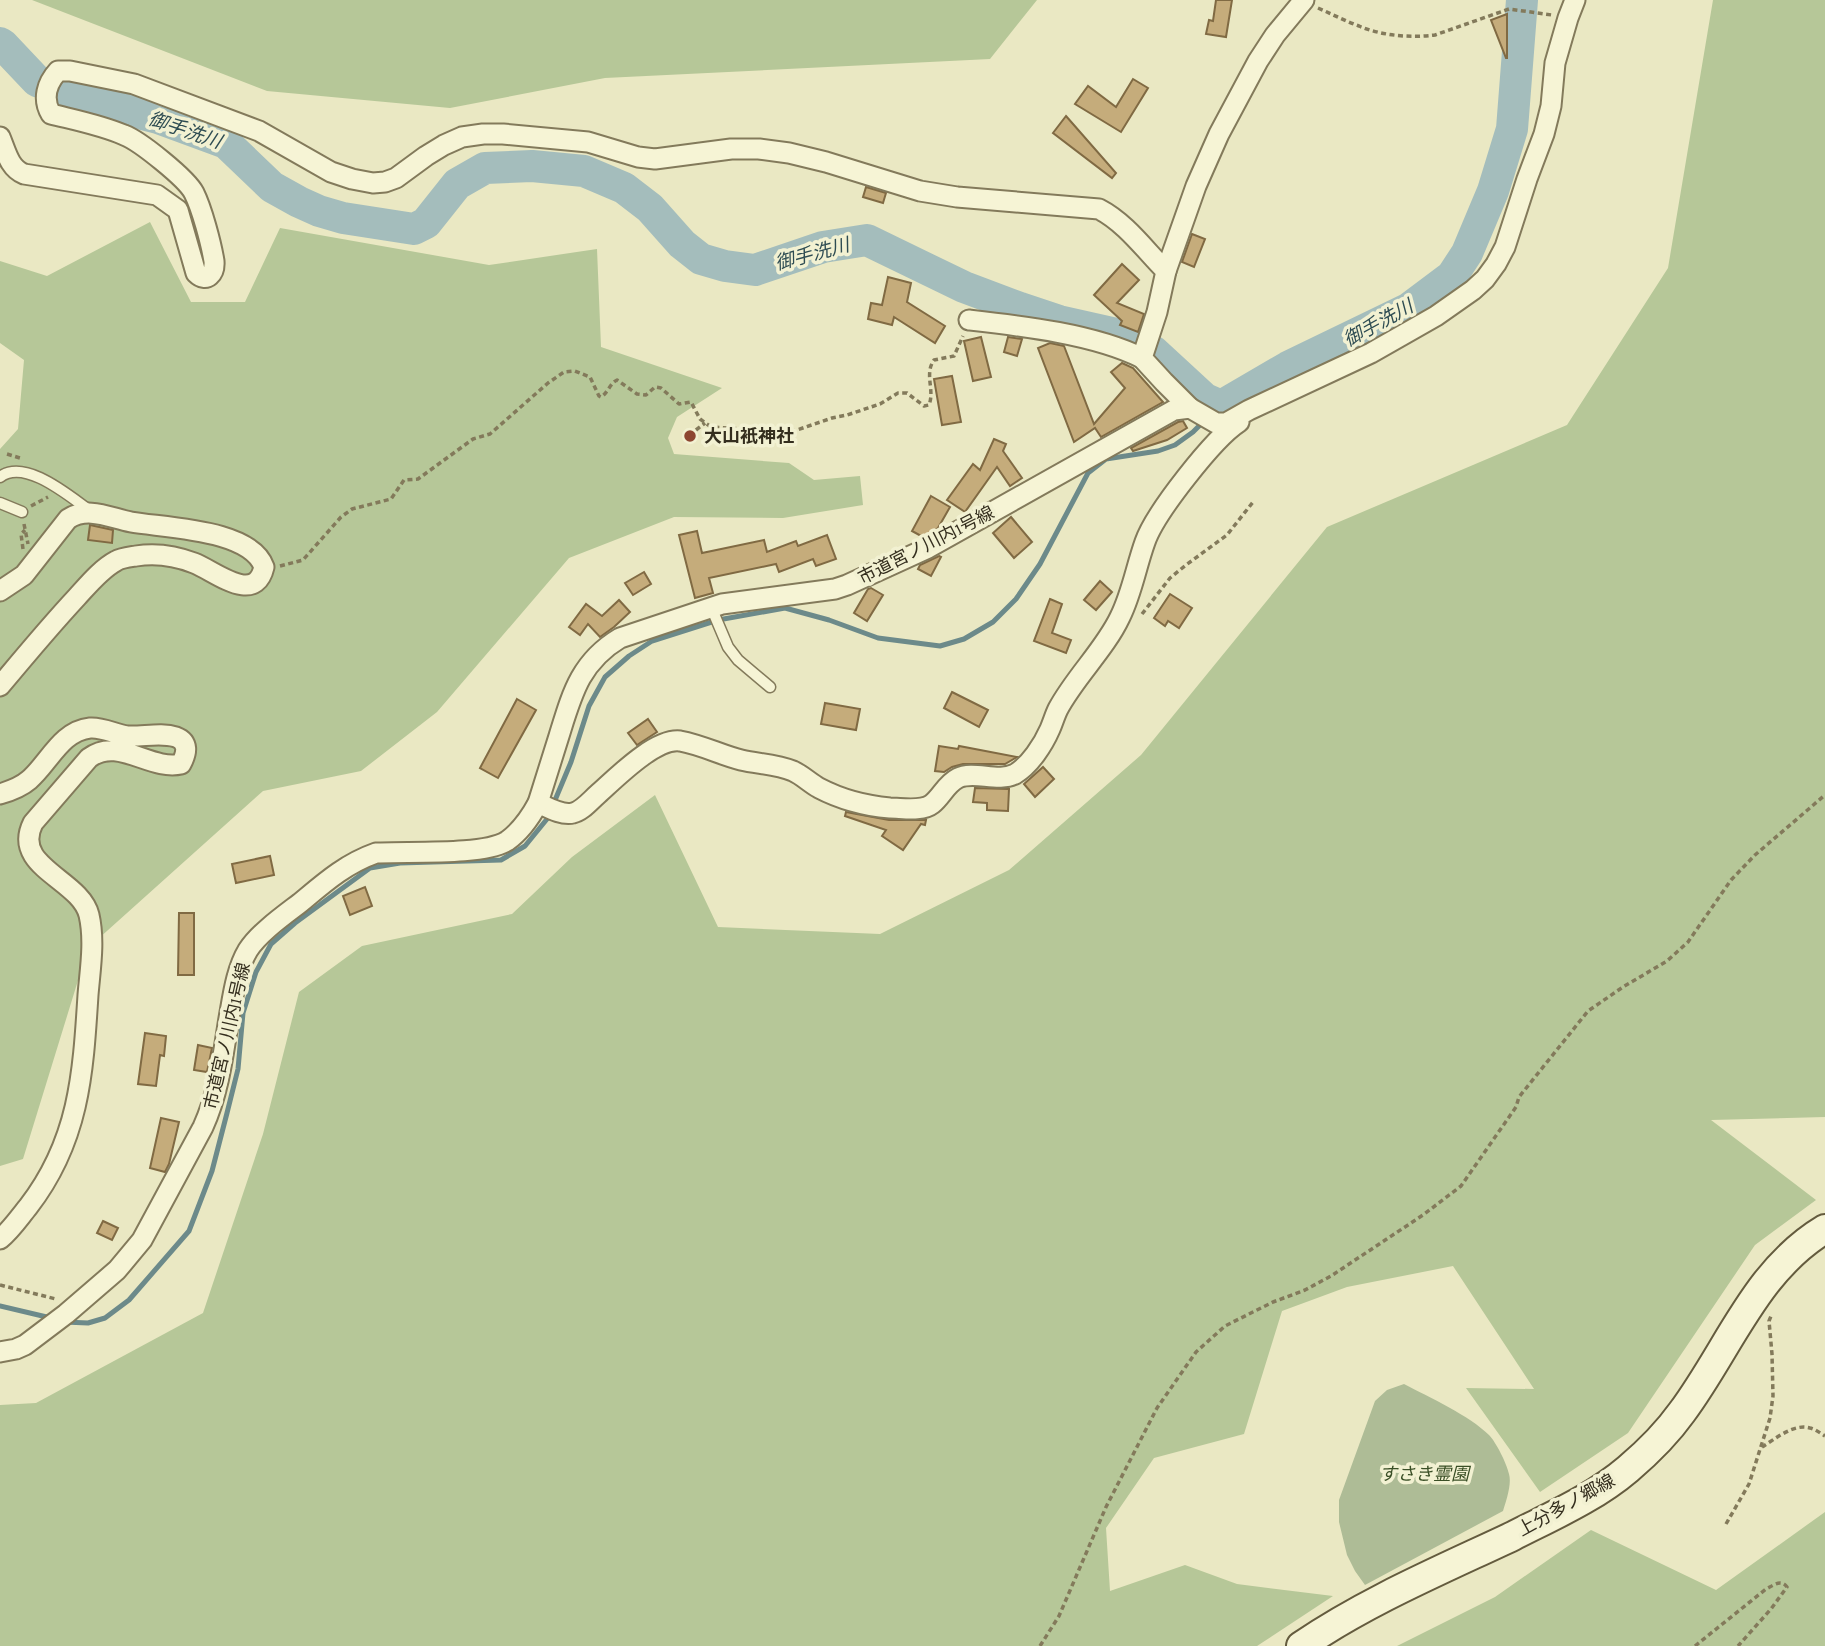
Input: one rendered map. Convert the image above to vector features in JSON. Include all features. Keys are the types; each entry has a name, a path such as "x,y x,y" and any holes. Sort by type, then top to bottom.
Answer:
{"main road":[{"name":"上分多ノ郷線","path":"1301,1646 1352,1614 1557,1514 1603,1489 1626,1471 1649,1450 1683,1411 1751,1300 1797,1248 1825,1229"}],"street":[{"name":"市道宮ノ川内1号線","path":"0,1352 25,1345 72,1310 117,1270 142,1240 211,1109 218,1086 232,999 249,948 270,927 345,866 359,859 376,853 474,850 496,846 521,829 546,806 572,694 578,681 601,651 620,638 737,601 835,589 847,585 928,548 1174,410 1199,414 1219,424 1226,423 1371,353 1436,316 1474,290 1496,264 1505,247 1544,134 1551,106 1555,63 1575,0"},
{"path":"1144,351 1161,299 1166,271 1206,162 1258,61 1303,1"},
{"path":"0,137 12,165 24,174 157,195 165,200 178,210 196,273 205,278 214,267 214,258 193,191 135,140 51,114 46,106 48,87 58,71 70,71 134,85 259,131 331,172 373,183 396,178 426,156 461,137 483,134 588,142 638,157 655,159 731,149 759,149 826,162 920,191 957,197 1099,209 1121,225 1166,271"},
{"path":"969,320 1043,330 1144,351 1164,383 1199,414"},
{"path":"546,806 572,814 582,809 636,761 667,742 678,741 741,760 784,767 838,796 888,807 925,807 932,804 949,784 965,775 1009,776 1016,773 1034,755 1082,672 1120,619 1146,541 1160,514 1225,432 1265,403"},
{"path":"0,591 24,575 68,519 75,514 92,513 131,522 206,532 255,552 264,568 258,582 241,585 194,563 168,556 153,554 116,561 93,579 0,686"},
{"path":"0,794 12,791 29,780 66,738 77,731 91,728 131,736 174,736 186,746 186,755 181,764 173,766 119,751 97,752 33,823 29,832 27,839 34,858 86,907 91,929 90,976 83,1069 70,1130 62,1152 39,1193 9,1232 0,1239"}],"lane":[{"path":"0,477 4,473 16,471 32,475 47,482 92,513"},
{"path":"0,503 22,512"},
{"path":"713,610 728,647 738,660 771,687"}],"path":[{"path":"1303,1 1372,31 1425,37 1509,9 1531,11"},
{"path":"264,568 303,561 341,517 352,509 391,499 404,480 418,478 473,439 490,434 564,372 575,371 590,377 601,397 617,380 637,394 646,394 655,387 661,388 679,404 691,402 700,419 710,427 791,432 880,404 898,393 907,393 925,406 929,405 930,365 934,360 954,356 969,320"},
{"path":"696,430 705,423"},
{"path":"1136,621 1170,578 1227,535 1253,502"},
{"path":"1040,1646 1059,1616 1106,1507 1157,1408 1196,1352 1225,1326 1331,1276 1423,1215 1461,1186 1516,1107 1519,1097 1588,1011 1667,961 1688,942 1731,880 1755,855 1825,795"},
{"path":"0,1285 26,1290 72,1310"},
{"path":"1726,1524 1749,1484 1770,1418 1773,1396 1769,1321 1774,1310"},
{"path":"1761,1448 1793,1429 1812,1428 1825,1436"},
{"path":"1695,1646 1766,1589 1776,1584 1785,1584 1787,1587 1772,1609 1738,1646"}],"green space":[{"path":"32,0 1037,0 990,59 605,78 450,108 267,91"},
{"path":"1713,0 1825,0 1825,1117 1711,1120 1816,1200 1755,1245 1628,1433 1540,1492 1466,1388 1534,1389 1453,1266 1347,1287 1282,1311 1244,1434 1154,1458 1106,1528 1110,1591 1185,1565 1237,1584 1333,1596 1257,1646 0,1646 0,1405 36,1403 203,1313 263,1134 299,992 362,946 512,914 572,857 655,795 718,927 880,934 1009,870 1141,755 1327,527 1567,425 1668,268"},
{"path":"150,222 191,302 245,302 280,228 489,265 597,249 601,347 722,388 677,417 668,438 674,454 789,463 814,480 860,476 863,505 783,518 674,517 569,558 437,712 361,771 263,791 88,948 23,1159 0,1166 0,449 18,429 24,360 0,343 0,261 47,276"},
{"name":"すさき霊園","path":"1404,1384 1460,1414 1489,1435 1508,1470 1508,1492 1503,1511 1365,1585 1347,1555 1339,1522 1339,1500 1375,1401 1387,1390"},
{"path":"1825,1512 1825,1646 1397,1646 1495,1597 1591,1530 1716,1590"}],"building":[{"path":"1216,0 1232,0 1226,37 1206,34 1209,20 1213,21"},
{"path":"1507,14 1507,58 1506,58 1491,20"},
{"path":"1133,79 1148,88 1121,132 1075,104 1088,86 1116,107"},
{"path":"1066,116 1116,173 1112,178 1053,133"},
{"path":"866,187 886,193 883,203 863,197"},
{"path":"1192,234 1205,239 1194,267 1182,262"},
{"path":"1122,264 1139,280 1117,303 1144,314 1138,332 1120,325 1122,321 1094,295"},
{"path":"888,277 911,283 907,302 945,326 935,343 894,317 892,325 868,319 871,303 882,305"},
{"path":"981,337 991,377 973,381 964,341"},
{"path":"1008,337 1022,339 1017,356 1004,352"},
{"path":"1050,343 1064,346 1094,424 1125,388 1111,372 1122,363 1133,368 1163,402 1101,437 1095,428 1074,442 1038,348"},
{"path":"952,376 961,422 942,425 934,379"},
{"path":"1183,421 1187,428 1167,440 1133,451 1131,448 1178,422"},
{"path":"994,439 1006,444 1003,451 1022,478 1010,486 997,467 965,512 947,500 973,464 980,470"},
{"path":"931,496 950,507 938,528 923,537 912,531"},
{"path":"1011,517 1032,542 1014,558 993,533"},
{"path":"90,525 113,530 112,543 88,540"},
{"path":"697,531 702,553 764,540 767,552 796,541 798,546 827,535 836,559 816,566 813,559 779,572 776,564 709,578 713,593 695,598 679,535"},
{"path":"941,557 931,576 918,569 920,565"},
{"path":"644,572 651,584 633,595 625,583"},
{"path":"1100,581 1112,592 1096,610 1084,600"},
{"path":"871,588 883,595 867,621 854,613"},
{"path":"1170,594 1192,608 1179,628 1168,621 1165,626 1154,618"},
{"path":"1050,599 1062,604 1052,633 1071,640 1066,653 1034,641"},
{"path":"619,600 630,612 600,637 588,624 580,635 569,627 586,604 602,616"},
{"path":"952,692 988,710 979,727 944,708"},
{"path":"517,699 536,710 498,778 480,768"},
{"path":"825,703 860,709 856,730 821,724"},
{"path":"648,719 657,732 637,745 628,733"},
{"path":"939,746 958,749 959,746 1017,757 1005,764 963,764 944,772 935,771"},
{"path":"1043,767 1054,779 1035,797 1024,784"},
{"path":"975,788 1009,789 1008,811 987,810 987,803 973,802"},
{"path":"846,812 889,820 926,820 925,825 921,824 903,850 882,836 886,830 845,816"},
{"path":"270,856 274,875 236,883 232,864"},
{"path":"365,887 372,906 350,915 343,896"},
{"path":"179,913 194,913 194,975 178,975"},
{"path":"145,1033 166,1036 164,1056 160,1055 156,1086 138,1084"},
{"path":"198,1045 212,1048 207,1072 194,1070"},
{"path":"161,1118 179,1122 165,1172 150,1168"},
{"path":"103,1221 118,1228 112,1240 97,1233"}],"waterway":[{"name":"御手洗川","path":"0,43 37,81 107,105 158,118 226,143 272,187 319,211 343,218 414,229 426,223 457,184 485,168 532,166 584,171 624,188 650,208 682,244 701,259 755,270 823,247 867,240 964,287 1059,321 1117,334 1154,352 1205,399 1221,406 1288,367 1408,309 1452,276 1467,253 1493,191 1512,129 1522,0"},
{"path":"1210,415 1221,406"},
{"path":"553,805 571,762 589,706 605,677 652,641 718,620 785,608 878,638 940,646 964,639 993,622 1016,599 1040,564 1088,473 1106,459 1158,451 1175,445 1203,422"},
{"path":"64,1322 88,1323 105,1318 129,1300 189,1231 212,1171 238,1069 243,1013 256,972 271,944 370,868 400,863 501,860 525,846 549,814"},
{"path":"0,1306 51,1318"}],"place":[{"name":"大山衹神社","path":"690,436"}]}
